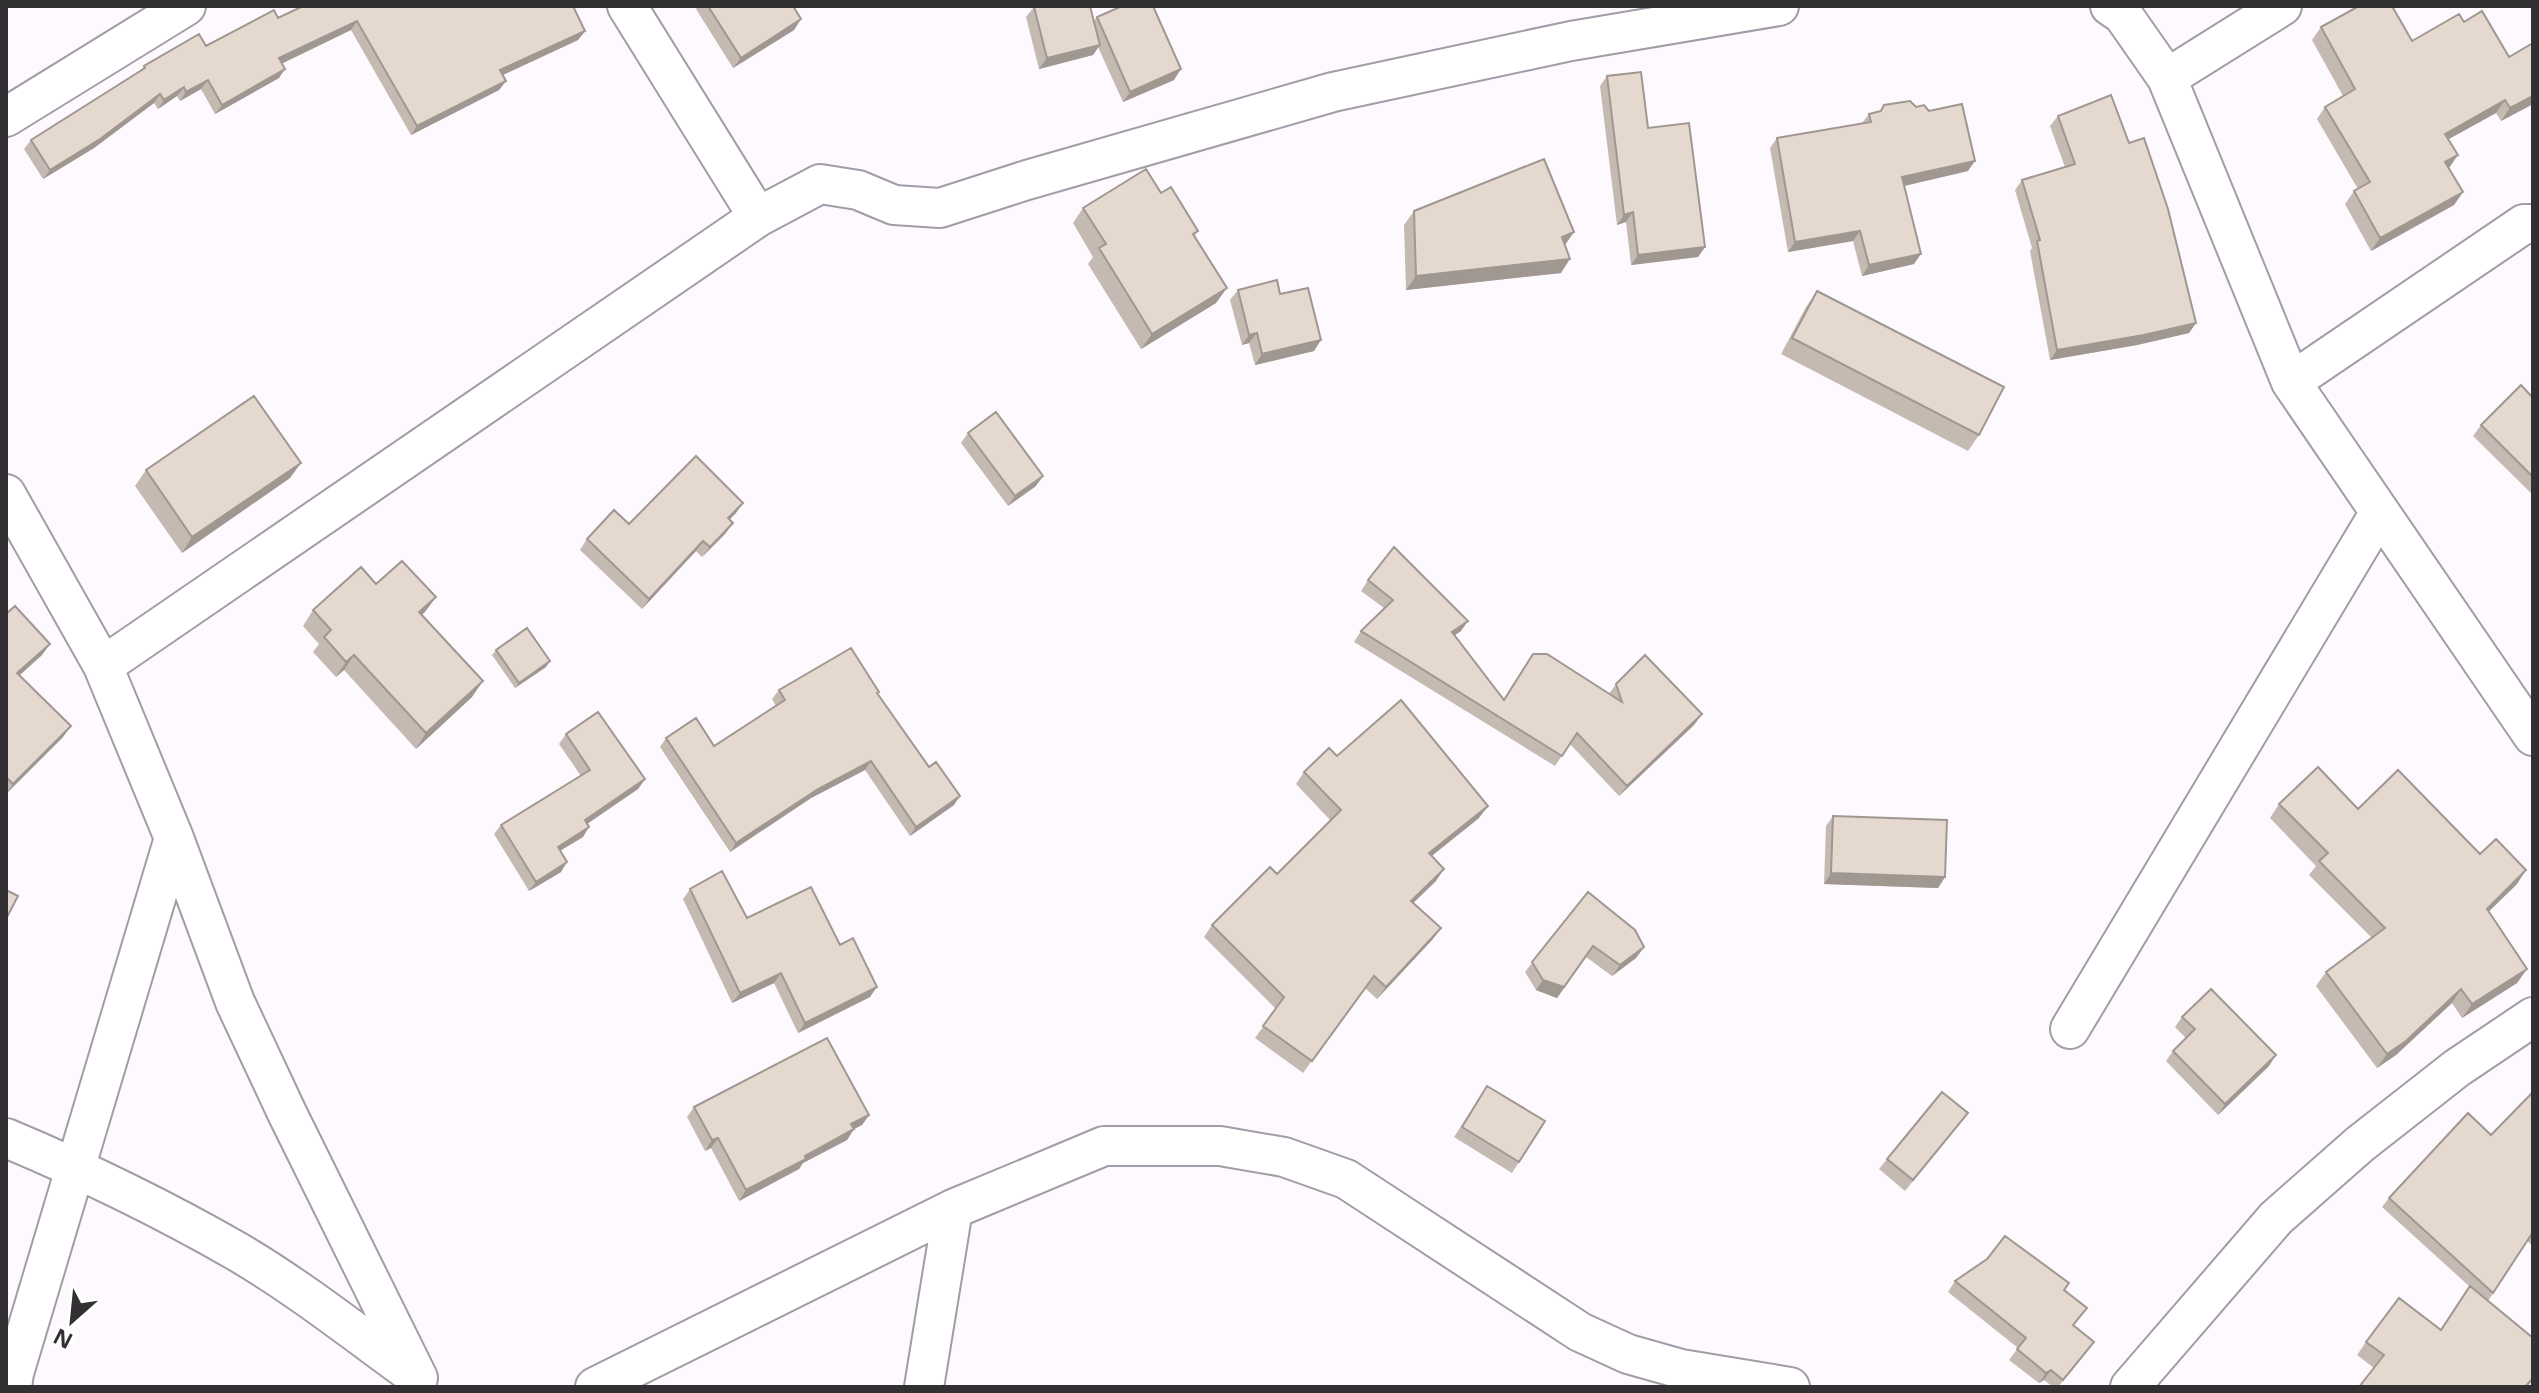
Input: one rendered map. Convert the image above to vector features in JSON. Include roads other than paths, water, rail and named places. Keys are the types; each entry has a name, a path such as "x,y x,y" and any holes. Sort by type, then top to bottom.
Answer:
{"street":[{"path":"6,117 186,6"},
{"path":"627,6 758,217"},
{"path":"103,666 758,217 820,184 858,190 894,205 940,208 1333,92 1571,41 1779,6"},
{"path":"2110,6 2123,15 2167,78 2291,382 2533,736"},
{"path":"2167,78 2282,6"},
{"path":"2291,382 2524,224 2533,224"},
{"path":"6,494 103,666 174,838 235,1002 293,1127 425,1383"},
{"path":"2070,1029 2380,512"},
{"path":"12,1387 174,838"},
{"path":"2130,1387 2276,1218 2372,1134 2457,1068 2533,1017"},
{"path":"6,1138 75,1167 239,1253 320,1306 425,1383"},
{"path":"595,1387 953,1209 1104,1146 1220,1146 1284,1157 1346,1179 1580,1332 1628,1354 1681,1369 1790,1387"},
{"path":"924,1387 953,1209"}]}
